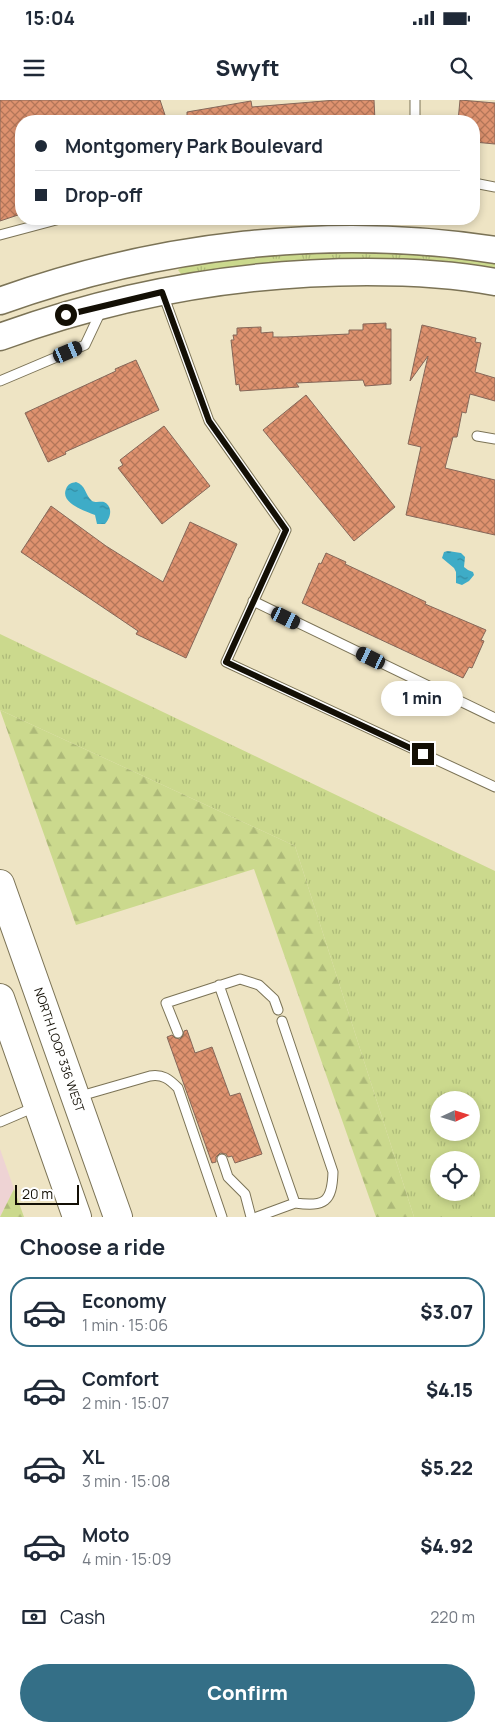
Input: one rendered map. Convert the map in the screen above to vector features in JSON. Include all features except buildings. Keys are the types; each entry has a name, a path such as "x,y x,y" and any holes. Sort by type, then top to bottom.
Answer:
{"main road":[{"name":"NORTH LOOP 336 WEST","path":"0,884 118,1217"},
{"path":"0,998 77,1217"},
{"path":"38,1106 75,1098"}],"street":[{"path":"0,301 85,275 162,258 246,244 334,238 413,242 495,250"},
{"path":"0,337 33,325 104,305 217,282 271,276 338,272 402,272 470,277 495,282"}],"lane":[{"path":"415,100 415,115"},
{"path":"480,185 495,187"},
{"path":"0,236 39,225"},
{"path":"162,292 209,421 286,530 226,662 495,787"},
{"path":"0,381 85,345 104,305"},
{"path":"477,436 495,439"},
{"path":"253,602 495,718"},
{"path":"178,1033 166,1003 240,979 259,985 274,999 278,1010"},
{"path":"219,985 295,1203"},
{"path":"257,1217 295,1203 314,1206 326,1200 332,1188 333,1172 282,1021"},
{"path":"75,1098 150,1076 167,1077 178,1088 222,1217"},
{"path":"0,1122 38,1106"},
{"path":"222,1160 228,1177 245,1194 251,1217"}],"shaded area":[{"path":"0,1149 14,1189 0,1217"}],"green space":[{"path":"372,251 454,257 495,264 495,276 286,264 181,274 178,270 184,266 284,252"},
{"path":"0,634 495,871 495,1217 414,1217 295,846 0,710"},
{"path":"0,710 295,846 414,1217 376,1217 254,869 76,925"},
{"path":"14,1189 24,1217 0,1217"}],"water":[{"path":"76,482 82,485 92,501 107,504 110,516 105,524 97,524 95,515 74,506 67,498 65,494 67,487"},
{"path":"444,552 461,553 465,557 464,567 473,572 474,575 469,581 462,585 456,583 454,568 442,558"}],"route":[{"path":"66,315 162,292 209,421 286,530 226,662 423,754"}]}
